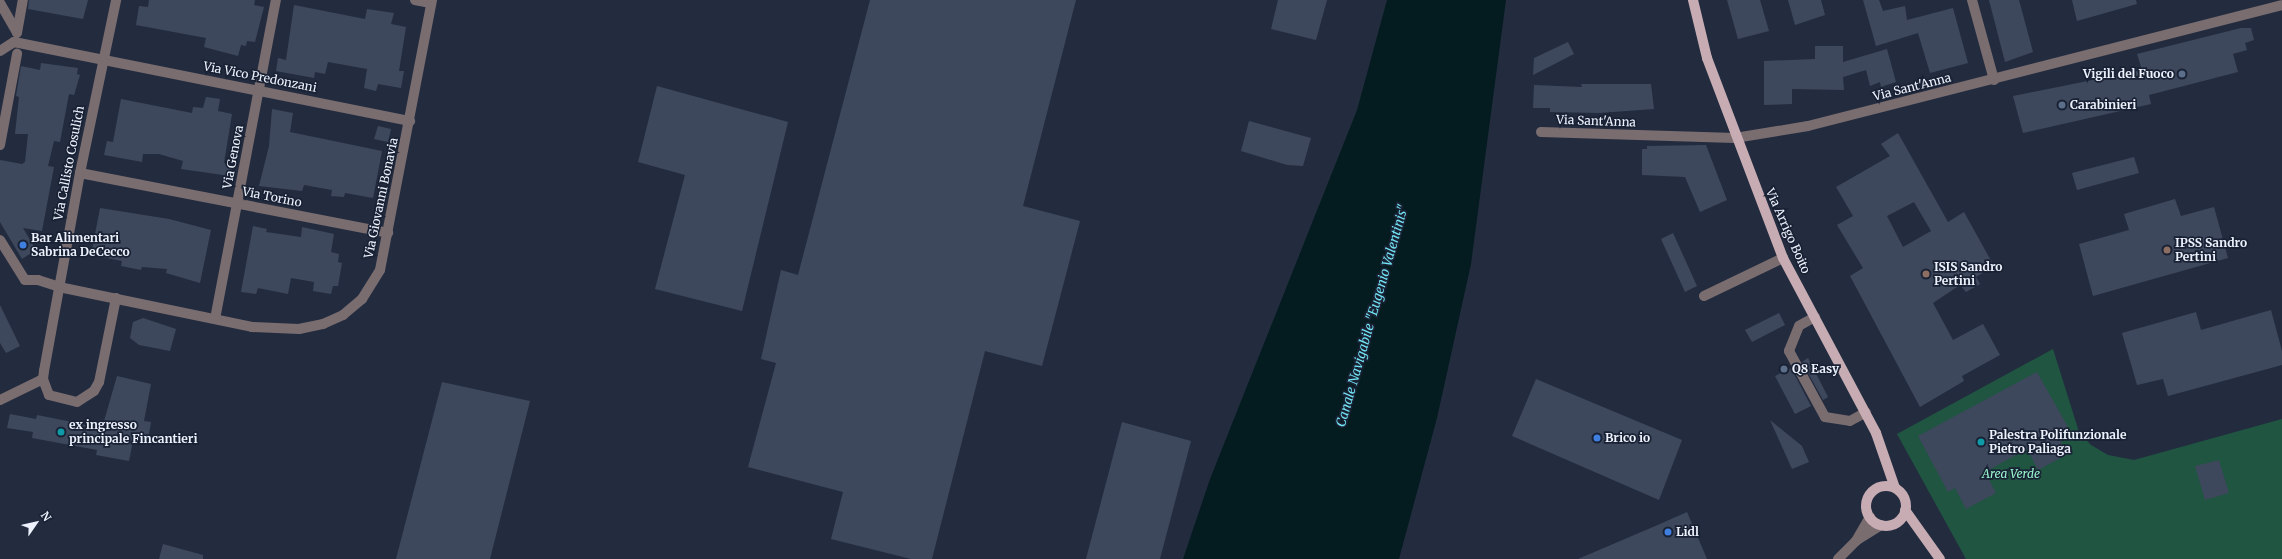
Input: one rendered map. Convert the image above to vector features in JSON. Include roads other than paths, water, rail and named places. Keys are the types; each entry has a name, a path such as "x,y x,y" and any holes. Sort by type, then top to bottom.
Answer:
{"main road":[{"name":"Via Arrigo Boito","path":"1693,0 1707,58 1735,138 1783,258 1866,412 1895,488"},
{"name":"Via Arrigo Boito","path":"1882,487 1884,462"},
{"path":"1920,533 1899,521 1881,525 1870,517 1868,499 1882,487 1895,488 1904,497 1905,510 1940,559"},
{"path":"1899,521 1905,510"}],"street":[{"path":"0,51 15,38 23,0"},
{"name":"Via Callisto Cosulich","path":"43,379 80,173 116,0"},
{"name":"Via Genova","path":"215,319 276,0"},
{"path":"415,0 432,2"},
{"path":"1972,0 1994,80"},
{"name":"Via Giovanni Bonavia","path":"0,240 25,280 38,280 59,287 215,319 277,330 323,324 343,315 362,299 380,270 432,2"},
{"path":"0,3 15,38"},
{"name":"Via Sant'Anna","path":"1541,132 1735,138 1808,126 1994,80 2282,5"},
{"name":"Via Vico Predonzani","path":"15,38 104,60 410,121"},
{"path":"0,145 17,54"},
{"name":"Via Torino","path":"80,173 388,233"},
{"path":"1704,296 1783,258"},
{"path":"0,400 43,379 49,395 77,402 94,391 99,382 116,298"},
{"path":"1815,317 1799,326 1789,351 1825,416 1850,421 1866,412"},
{"path":"1856,541 1870,517"},
{"path":"1838,559 1856,541 1881,525"}],"water":[{"name":"Canale Navigabile \"Eugenio Valentinis\"","path":"1387,0 1506,0 1471,264 1437,418 1399,559 1183,559 1210,479 1357,110"}],"place":[{"name":"Vigili del Fuoco","path":"2182,74"},
{"name":"Carabinieri","path":"2062,105"},
{"name":"Bar Alimentari Sabrina DeCecco","path":"23,245"},
{"name":"IPSS Sandro Pertini","path":"2167,250"},
{"name":"ISIS Sandro Pertini","path":"1926,274"},
{"name":"Q8 Easy","path":"1784,369"},
{"name":"ex ingresso principale Fincantieri","path":"61,432"},
{"name":"Brico io","path":"1597,438"},
{"name":"Palestra Polifunzionale Pietro Paliaga","path":"1981,442"},
{"name":"Lidl","path":"1668,532"}],"park label":[{"name":"Area Verde","path":"2011,474"}]}
